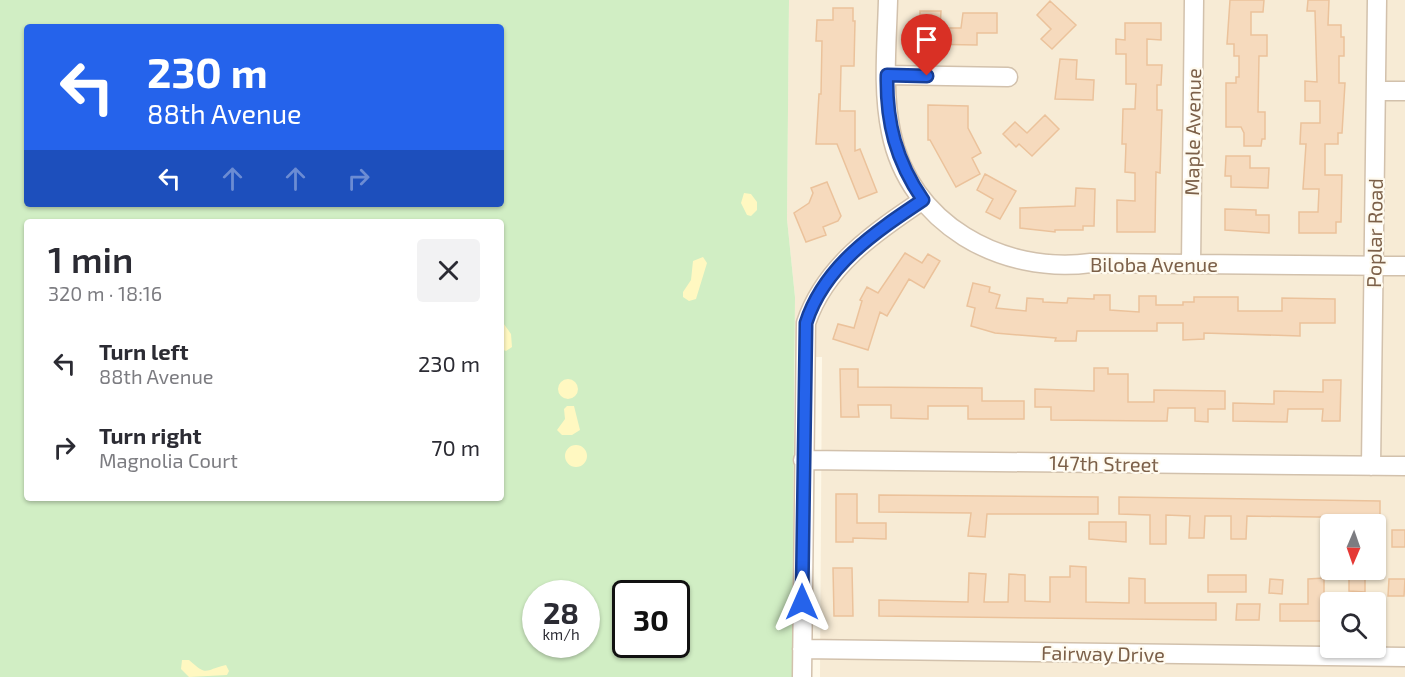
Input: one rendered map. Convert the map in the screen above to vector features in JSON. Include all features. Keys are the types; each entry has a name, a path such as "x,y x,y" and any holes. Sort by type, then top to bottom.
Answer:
{"street":[{"name":"Biloba Avenue","path":"888,0 887,75 891,134 903,168 923,200 953,230 975,244 1019,260 1056,266 1091,263 1405,266"},
{"name":"Maple Avenue","path":"1191,264 1194,0"},
{"name":"Poplar Road","path":"1371,466 1377,0"},
{"path":"887,75 1008,77"},
{"path":"1376,91 1405,91"},
{"path":"802,677 804,339 812,303 840,264 923,200"},
{"name":"147th Street","path":"803,460 1405,466"},
{"name":"Fairway Drive","path":"802,649 1405,657"}],"shaded area":[{"path":"789,0 1405,0 1405,677 820,677 822,357 795,357 795,297 787,219"}],"green space":[{"path":"0,0 789,0 787,219 795,297 792,677 0,677"}],"sand":[{"path":"744,193 751,194 757,202 757,210 751,216 747,215 741,203"},
{"path":"703,257 707,263 696,299 689,301 683,297 683,292 691,280 693,261"},
{"path":"504,324 511,334 512,347 504,350"},
{"path":"568,379 575,382 578,389 575,396 568,399 561,396 558,389 561,382"},
{"path":"567,406 574,406 580,430 572,435 562,435 557,430 565,419 564,409"},
{"path":"576,445 584,448 587,456 584,464 576,467 568,464 565,456 568,448"},
{"path":"182,660 189,660 206,671 226,665 229,671 227,675 189,677 181,669"}],"building":[{"path":"1230,0 1264,0 1263,12 1251,12 1251,35 1267,35 1267,56 1259,56 1258,112 1265,112 1265,139 1262,139 1261,146 1244,146 1244,133 1241,127 1226,127 1226,83 1236,83 1236,77 1239,77 1239,56 1234,56 1234,44 1227,44"},
{"path":"1308,0 1329,0 1328,25 1341,25 1341,37 1344,37 1344,56 1339,56 1339,83 1345,83 1342,133 1338,133 1338,144 1325,144 1325,175 1342,175 1341,222 1336,222 1336,233 1299,233 1299,212 1318,212 1319,189 1303,189 1306,144 1300,144 1301,123 1320,123 1320,101 1305,101 1305,81 1317,82 1315,11 1307,11"},
{"path":"1050,1 1076,25 1052,49 1041,39 1051,29 1037,15"},
{"path":"833,8 853,8 853,21 855,21 854,66 841,66 840,111 855,111 855,151 860,149 877,192 859,199 837,144 816,144 819,94 821,94 822,41 816,41 817,20 833,20"},
{"path":"920,11 941,11 940,28 961,28 963,13 997,13 997,33 977,33 977,45 920,44"},
{"path":"1125,23 1161,23 1161,40 1147,39 1147,65 1162,65 1161,85 1157,85 1157,110 1162,110 1160,173 1156,172 1155,232 1117,232 1117,200 1135,201 1135,173 1125,172 1126,144 1122,144 1123,109 1135,109 1136,84 1126,84 1126,54 1116,54 1116,39 1125,40"},
{"path":"1060,59 1077,60 1076,79 1094,80 1093,100 1055,99"},
{"path":"928,105 968,106 968,128 981,153 972,158 980,174 956,187 928,140"},
{"path":"1045,115 1059,129 1032,156 1019,144 1016,147 1003,134 1015,122 1027,133"},
{"path":"1226,156 1250,156 1250,168 1269,168 1268,188 1231,187 1231,176 1225,176"},
{"path":"985,174 1016,191 1000,219 986,212 993,199 977,190"},
{"path":"827,182 841,216 838,221 823,227 826,235 806,242 794,213 809,203 813,193 811,188"},
{"path":"1076,188 1095,189 1094,226 1083,226 1083,230 1055,230 1055,232 1020,228 1020,208 1075,206"},
{"path":"1225,209 1256,210 1256,215 1269,215 1269,233 1225,230"},
{"path":"905,253 922,263 928,254 940,261 924,288 909,279 887,316 880,312 868,350 833,339 838,324 854,328 862,301 860,300 867,287 878,293"},
{"path":"973,283 990,287 989,292 1000,295 996,308 1026,311 1027,298 1043,299 1043,302 1067,303 1068,298 1094,299 1094,295 1110,295 1110,310 1139,312 1139,296 1156,296 1156,305 1183,305 1183,302 1194,302 1194,297 1238,297 1238,311 1282,311 1282,298 1335,299 1335,323 1300,323 1300,336 1204,333 1204,339 1183,340 1183,323 1157,323 1157,331 1077,331 1076,341 1055,341 1056,338 995,333 971,326 975,308 967,306"},
{"path":"1094,368 1108,368 1108,374 1128,374 1128,402 1154,402 1154,390 1225,391 1225,409 1208,409 1208,422 1195,421 1195,408 1168,408 1167,421 1154,421 1051,420 1051,407 1035,407 1035,389 1094,391"},
{"path":"840,369 858,369 858,387 982,388 982,401 1024,401 1024,419 968,419 968,406 928,406 928,419 891,418 891,405 858,405 859,417 841,417"},
{"path":"1323,380 1341,380 1340,421 1322,421 1323,409 1288,409 1287,422 1233,421 1233,403 1274,404 1274,391 1323,392"},
{"path":"836,494 857,494 857,523 886,523 886,539 853,538 853,542 836,542"},
{"path":"879,495 1098,497 1098,514 987,514 985,537 968,536 971,513 879,512"},
{"path":"1119,497 1380,501 1380,514 1320,514 1320,517 1247,516 1246,539 1231,539 1231,516 1205,516 1204,538 1189,538 1190,516 1166,515 1166,544 1150,544 1150,515 1119,514"},
{"path":"1089,522 1126,522 1126,542 1089,539"},
{"path":"1392,530 1405,530 1405,547 1392,547"},
{"path":"1070,566 1086,567 1086,602 1129,603 1129,578 1145,579 1145,603 1216,603 1216,620 879,616 879,600 968,602 969,573 986,574 984,602 1008,602 1009,574 1025,575 1025,601 1050,602 1050,577 1070,577"},
{"path":"833,568 852,568 853,616 834,616"},
{"path":"1208,575 1246,575 1246,592 1208,592"},
{"path":"1270,579 1283,580 1282,594 1269,593"},
{"path":"1308,579 1324,580 1324,592 1320,592 1320,621 1280,621 1280,604 1308,604"},
{"path":"1389,579 1405,579 1404,596 1388,596"},
{"path":"1349,580 1365,580 1365,592 1349,591"},
{"path":"1237,604 1260,604 1259,620 1236,620"}],"route":[{"path":"802,602 806,323 812,303 840,264 888,224 923,200 910,181 897,153 891,134 886,98 887,75 927,76"}]}
